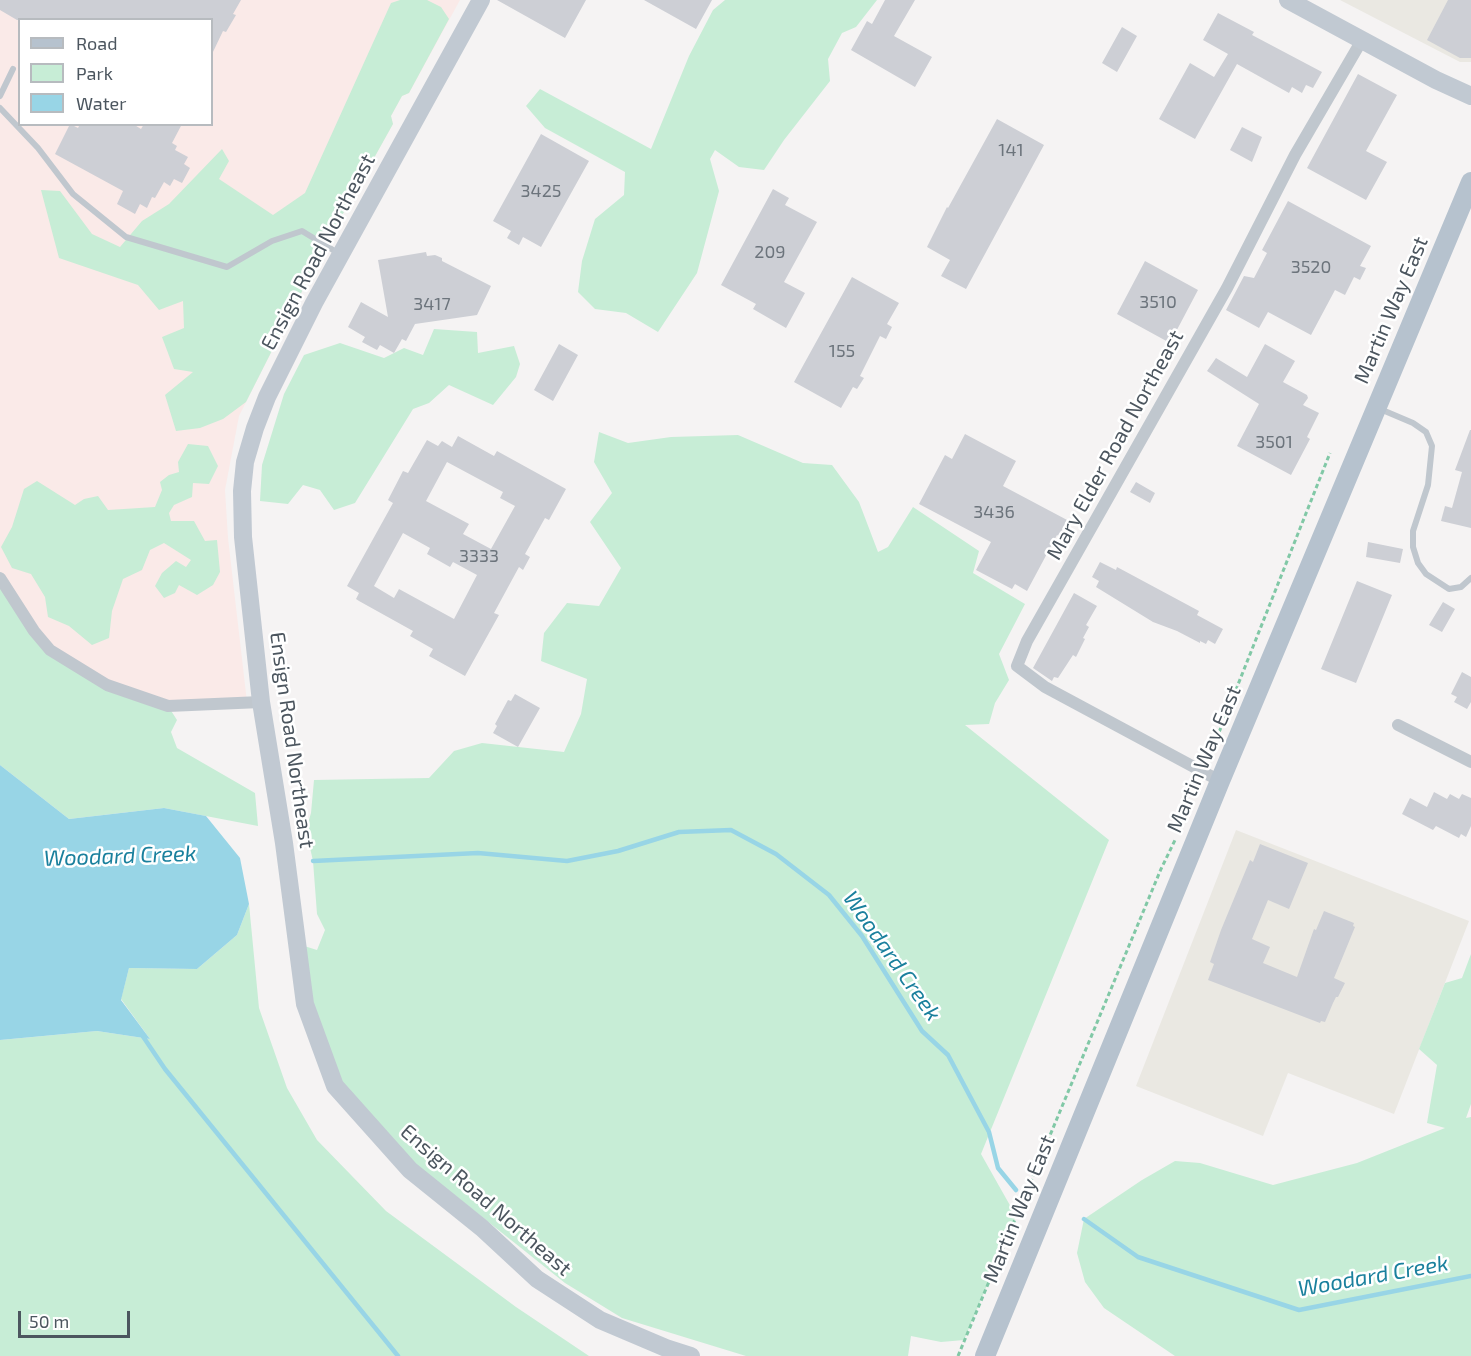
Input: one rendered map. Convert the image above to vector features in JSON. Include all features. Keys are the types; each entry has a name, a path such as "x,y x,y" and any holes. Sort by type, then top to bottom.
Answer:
{"main road":[{"name":"Martin Way East","path":"985,1356 1211,776 1376,408 1471,182"}],"street":[{"name":"Ensign Road Northeast","path":"481,0 314,303 267,397 245,462 242,491 243,537 261,702 284,843 305,1004 335,1086 410,1170 482,1228 537,1279 600,1320 691,1356"},
{"path":"1288,0 1436,81 1471,96"},
{"name":"Mary Elder Road Northeast","path":"1211,776 1045,687 1017,666 1033,630 1227,288 1295,155 1362,40"},
{"path":"0,578 34,631 50,650 107,685 168,706 261,702"},
{"path":"1398,725 1471,762"}],"lane":[{"path":"0,96 13,69"},
{"path":"0,108 38,148 73,194 126,237 227,267 272,241 302,231 341,255"},
{"path":"1376,408 1413,423 1426,432 1432,446 1428,485 1413,531 1413,547 1418,563 1426,574 1449,589 1461,587 1471,578"}],"path":[{"path":"1211,776 1330,453"},
{"path":"958,1356 1161,869 1179,832"}],"shaded area":[{"path":"0,0 460,0 409,93 402,96 391,116 393,124 325,246 239,416 225,490 228,538 247,702 178,707 107,685 50,650 0,578"},
{"path":"1340,0 1471,0 1471,62 1460,62"},
{"path":"1236,830 1469,921 1394,1114 1288,1073 1263,1136 1136,1086"}],"green space":[{"path":"400,0 427,0 441,7 449,19 409,93 402,96 391,116 393,124 325,246 246,402 223,419 200,428 176,431 165,395 193,372 174,369 162,337 184,328 183,301 159,310 138,285 59,258 41,190 60,191 92,234 120,247 142,221 169,204 222,149 229,161 219,179 273,215 305,193 391,3"},
{"path":"725,0 877,0 856,27 842,33 828,59 830,81 784,140 764,170 739,167 715,150 710,159 719,191 697,273 658,332 626,313 595,309 578,292 582,261 595,219 624,195 625,172 545,128 526,106 540,89 651,149 689,56 713,10"},
{"path":"434,329 477,332 478,353 514,346 520,364 516,377 493,405 449,385 429,403 413,409 355,503 334,510 320,490 303,485 288,504 260,501 262,465 284,394 304,355 340,343 384,358 404,348 423,355"},
{"path":"599,432 628,443 671,437 738,435 803,463 832,465 859,502 878,552 888,547 913,507 979,551 973,573 1025,604 999,654 1009,680 995,703 989,724 965,725 1109,840 981,1154 1016,1216 964,1340 941,1342 911,1336 908,1356 746,1356 622,1318 565,1283 413,1162 343,1084 313,1012 301,945 317,950 325,930 317,914 313,861 306,830 311,813 314,780 429,778 454,751 482,743 564,752 581,714 587,679 541,661 544,633 567,603 599,606 621,568 590,522 612,493 594,462"},
{"path":"188,444 208,446 218,466 209,484 193,483 192,497 174,505 169,513 171,521 194,521 205,541 217,540 220,572 213,585 197,595 179,585 175,593 164,598 155,586 162,573 176,561 186,567 191,560 164,543 150,550 142,570 123,579 112,611 109,638 92,645 69,626 48,617 45,597 31,574 12,568 1,547 12,527 24,489 37,481 75,505 84,499 98,496 108,510 155,507 162,490 160,482 169,475 179,472 178,462"},
{"path":"0,578 50,650 107,685 168,706 177,720 171,732 177,748 255,793 258,826 164,808 69,819 0,765"},
{"path":"249,904 259,1008 287,1088 317,1140 386,1211 516,1307 589,1356 0,1356 0,1040 97,1031 150,1039 121,999 129,968 197,969 237,935"},
{"path":"1471,954 1471,1104 1466,1118 1471,1117 1471,1356 1175,1356 1104,1308 1085,1282 1077,1253 1084,1219 1175,1161 1200,1163 1273,1185 1357,1163 1445,1128 1427,1123 1437,1065 1419,1049 1445,983 1462,978"}],"water":[{"path":"0,765 69,819 164,808 206,816 240,858 249,904 237,935 197,969 129,968 121,1000 150,1039 97,1031 0,1040"}],"building":[{"path":"0,0 241,0 233,14 236,15 226,32 223,31 213,52 213,18 18,18 17,20 0,10"},
{"path":"497,0 586,0 565,38"},
{"path":"644,0 712,0 696,29"},
{"path":"885,0 915,0 894,36 932,57 915,87 851,50 867,21 872,24"},
{"path":"1448,0 1471,0 1471,58 1460,58 1427,40"},
{"path":"1218,13 1254,32 1252,35 1322,72 1313,88 1306,85 1302,93 1292,87 1289,93 1237,64 1195,139 1159,119 1190,63 1214,77 1228,54 1203,40"},
{"path":"1122,27 1137,36 1117,72 1102,63"},
{"path":"1358,74 1397,95 1366,151 1387,162 1366,200 1307,168"},
{"path":"997,119 1044,145 966,289 941,276 950,260 927,247"},
{"path":"69,126 78,128 79,126 136,126 141,129 143,126 181,126 172,143 177,146 175,150 188,157 184,164 190,168 182,183 174,179 170,186 164,182 155,198 152,197 147,208 140,204 135,214 117,204 123,191 55,154"},
{"path":"1242,127 1262,137 1252,162 1230,150"},
{"path":"541,134 589,161 541,247 523,237 519,245 507,238 511,231 493,221"},
{"path":"773,189 789,198 785,205 817,222 784,282 805,293 786,328 753,309 756,304 721,285"},
{"path":"1288,201 1371,246 1360,266 1366,268 1360,280 1354,277 1345,295 1335,290 1311,335 1268,312 1259,328 1226,310 1244,276 1254,278 1267,253 1262,250"},
{"path":"426,252 427,256 435,255 442,258 442,261 491,286 477,315 415,324 406,341 402,339 394,353 380,345 377,350 362,342 365,337 348,327 361,302 388,317 378,260"},
{"path":"1145,261 1198,290 1170,343 1117,314"},
{"path":"852,277 899,303 887,324 892,327 886,339 880,336 860,376 864,378 857,389 853,387 841,408 794,382"},
{"path":"559,344 578,355 553,401 534,390"},
{"path":"1265,344 1295,361 1283,382 1307,395 1308,398 1303,405 1319,413 1307,437 1310,439 1291,475 1237,446 1259,404 1207,371 1216,358 1247,377"},
{"path":"1470,430 1471,528 1441,521 1445,506 1452,508 1462,472 1455,470"},
{"path":"965,434 1016,461 1003,486 1069,521 1061,537 1057,535 1027,591 1015,584 1012,589 976,570 991,542 919,504 945,455 952,459"},
{"path":"458,436 494,456 497,451 566,489 549,520 545,518 525,554 530,557 523,570 519,567 494,613 499,615 465,676 429,656 433,649 410,636 413,631 356,599 359,593 347,586 393,503 388,500 403,471 408,473 427,440 438,446 442,441 452,447","holes":["447,462 503,492 500,498 515,506 491,549 463,534 469,524 426,501","403,533 430,548 427,554 450,567 453,562 477,575 454,619 399,589 394,598 374,586"]},
{"path":"1136,482 1155,493 1150,503 1130,492"},
{"path":"1368,542 1403,549 1400,563 1366,557"},
{"path":"1100,562 1116,570 1117,567 1199,611 1197,615 1223,629 1215,644 1208,640 1206,644 1200,641 1200,643 1153,622 1096,587 1099,581 1092,577"},
{"path":"1357,581 1392,595 1356,683 1321,669"},
{"path":"1074,593 1097,606 1086,625 1089,627 1076,657 1073,655 1058,678 1054,677 1052,681 1033,668"},
{"path":"1443,602 1455,609 1442,632 1429,625"},
{"path":"1462,672 1471,677 1471,702 1467,709 1454,702 1457,697 1451,694"},
{"path":"515,694 540,708 518,747 493,733 497,726 495,724 508,700 511,701"},
{"path":"1434,792 1447,799 1450,794 1459,799 1462,794 1471,798 1471,826 1466,837 1461,834 1459,838 1436,826 1433,830 1402,814 1410,798 1427,807"},
{"path":"1260,844 1308,863 1289,909 1268,900 1252,939 1270,947 1263,963 1297,977 1314,929 1316,930 1324,911 1354,923 1355,927 1334,978 1345,983 1325,1022 1320,1023 1208,980 1214,964 1210,962 1221,930 1250,860 1253,862"}],"waterway":[{"name":"Woodard Creek","path":"313,861 478,853 567,861 618,851 679,832 731,830 776,854 829,895 862,936 922,1031 948,1055 989,1132 998,1168 1016,1190"},
{"path":"142,1035 165,1069 398,1356"},
{"name":"Woodard Creek","path":"1084,1219 1138,1257 1299,1310 1471,1276"}]}
